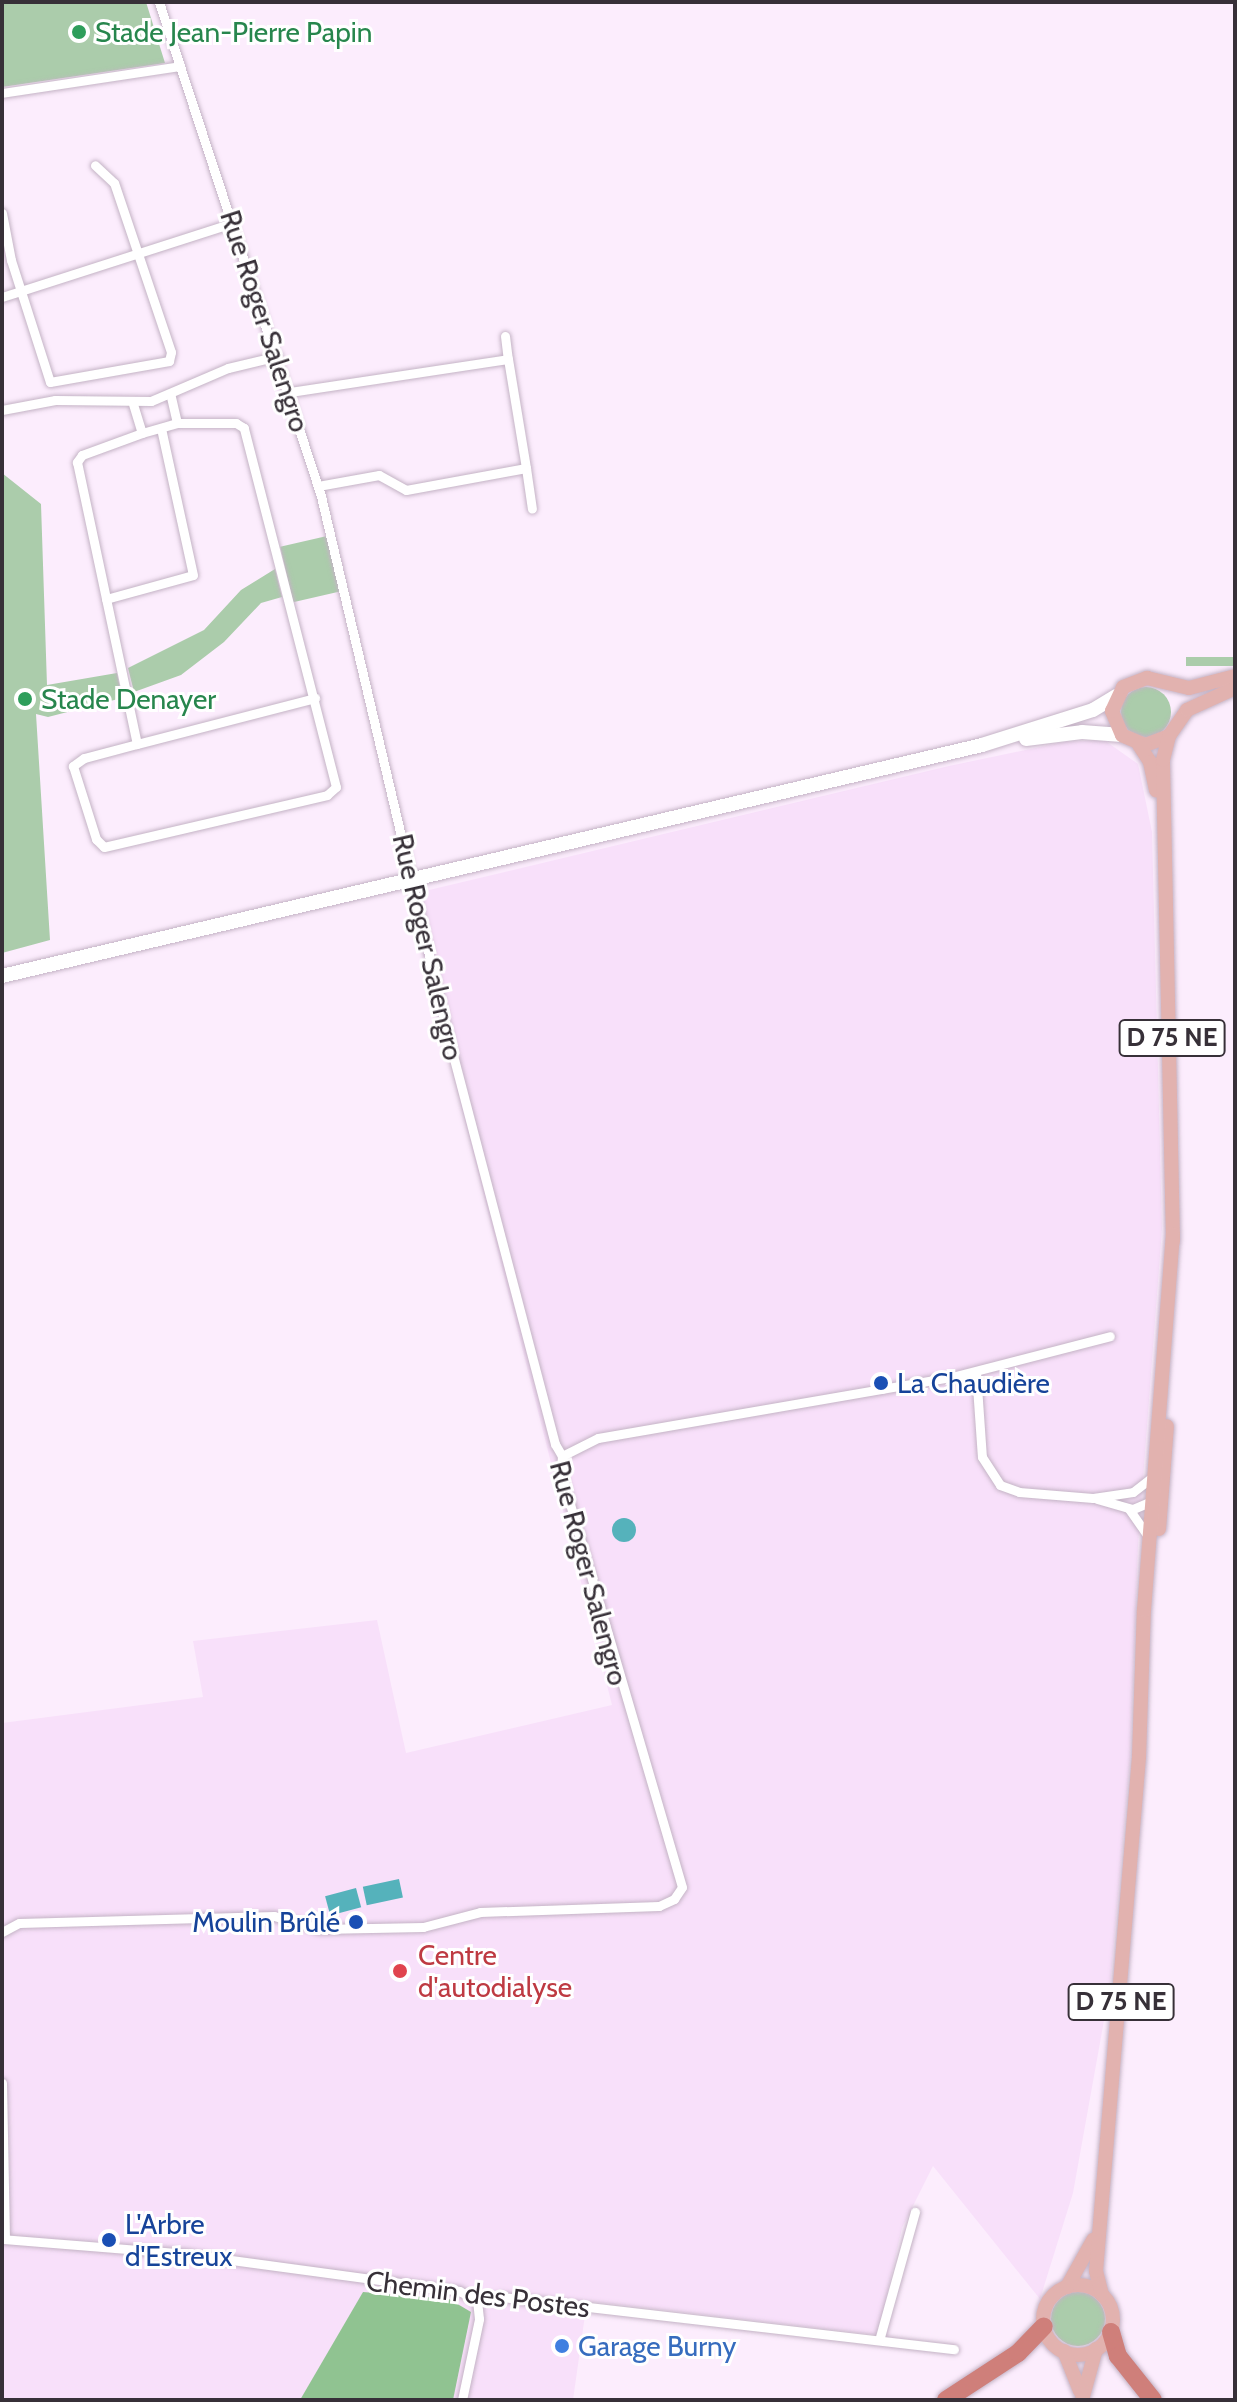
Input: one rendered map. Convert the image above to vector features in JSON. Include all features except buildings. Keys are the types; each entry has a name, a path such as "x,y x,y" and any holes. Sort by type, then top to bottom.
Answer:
{"highway":[{"path":"946,2400 1018,2353 1044,2326"},
{"path":"1111,2332 1118,2356 1153,2400"}],"main road":[{"path":"2,976 982,745 1093,710 1138,679 1189,688 1235,676"},
{"path":"1166,684 1178,701 1179,721"},
{"path":"982,745 1082,732 1122,735 1139,745 1169,736 1194,704 1235,688"},
{"path":"1116,696 1113,717 1122,735"},
{"name":"D 75 NE","path":"1102,2295 1096,2271 1100,2217 1163,1487 1173,1234 1171,1006 1162,842 1162,773 1169,736"},
{"name":"D 75 NE","path":"1139,745 1153,772 1162,842"},
{"name":"D 75 NE","path":"1143,1711 1151,1502 1173,1234"},
{"name":"D 75 NE","path":"1067,2287 1085,2262 1100,2217"},
{"path":"1086,2286 1102,2295 1112,2312 1111,2332 1096,2349 1082,2400 1064,2351 1050,2340 1044,2326 1048,2302 1067,2287 1086,2286"},
{"path":"1064,2351 1096,2349"}],"street":[{"name":"Rue Roger Salengro","path":"2,1932 19,1923 274,1916 314,1929 423,1927 480,1912 659,1906 679,1894 678,1867 585,1565 560,1471 562,1456 555,1444 483,1172 318,486 290,392 159,2"},
{"path":"2,93 180,66"},
{"path":"2,213 22,293 52,383 167,362 171,352 114,183 95,165"},
{"path":"2,297 232,223"},
{"path":"505,336 532,509"},
{"path":"2,410 55,400 133,404 171,396 222,370 278,356"},
{"path":"290,392 508,359"},
{"path":"171,396 177,423"},
{"path":"133,404 142,433"},
{"path":"137,744 77,459 142,433 177,423 236,423 244,428 315,698 335,780 330,794 104,847 96,839 73,766 84,758 315,698"},
{"path":"106,599 193,575 161,428"},
{"path":"318,486 379,475 406,490 526,468"},
{"path":"562,1456 598,1438 976,1372 1110,1336"},
{"path":"976,1372 981,1453 989,1475 1019,1492 1093,1498 1129,1494 1147,1485 1154,1473"},
{"path":"1129,1509 1151,1502 1163,1487"},
{"path":"1129,1494 1151,1502 1160,1515"},
{"path":"1093,1498 1129,1509 1143,1523 1149,1545"},
{"path":"2,2083 4,2239"},
{"path":"880,2337 915,2212"},
{"name":"Chemin des Postes","path":"4,2239 187,2254 459,2291 477,2300 502,2297 880,2337 954,2349"},
{"path":"462,2400 479,2319 477,2300"}],"shaded area":[{"path":"1104,740 1138,764 1152,832 1162,1229 1138,1545 1130,1759 1110,1987 1073,2193 1040,2299 933,2166 902,2228 878,2335 587,2301 573,2400 2,2400 2,1723 203,1697 193,1641 377,1620 406,1753 612,1705 408,895 949,766 1064,742"}],"green space":[{"name":"Stade Jean-Pierre Papin","path":"2,2 146,2 165,63 2,87"},
{"name":"Stade Denayer","path":"2,473 41,504 47,685 117,673 122,698 48,717 36,714 50,940 2,953"},
{"path":"327,536 340,592 293,602 280,547"},
{"path":"275,569 282,597 261,603 224,642 181,675 134,692 128,668 204,630 241,590"},
{"path":"1186,657 1235,657 1235,666 1186,666"},
{"path":"1146,687 1164,694 1171,712 1164,730 1146,737 1128,730 1121,712 1128,694"},
{"path":"363,2292 449,2299 471,2312 453,2400 300,2400"},
{"path":"1078,2292 1097,2300 1105,2319 1097,2338 1078,2346 1059,2338 1051,2319 1059,2300"}],"water":[{"path":"624,1518 633,1521 636,1530 633,1539 624,1542 615,1539 612,1530 615,1521"},
{"path":"399,1879 403,1898 367,1905 363,1887"},
{"path":"356,1888 361,1907 330,1916 325,1896"}],"place":[{"name":"Stade Jean-Pierre Papin","path":"79,32"},
{"name":"Stade Denayer","path":"25,699"},
{"name":"La Chaudière","path":"881,1383"},
{"name":"Moulin Brûlé","path":"356,1922"},
{"name":"Centre d'autodialyse","path":"400,1971"},
{"name":"L'Arbre d'Estreux","path":"109,2240"},
{"name":"Garage Burny","path":"562,2346"}]}
